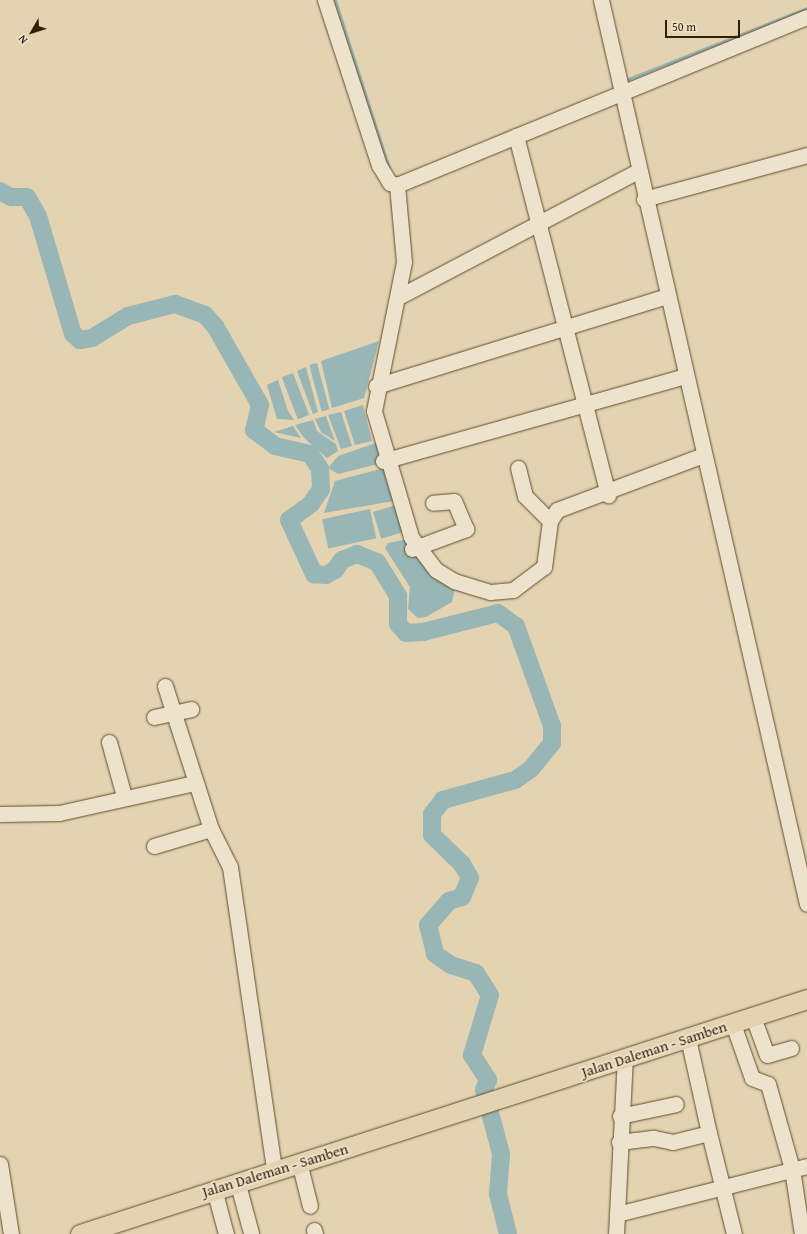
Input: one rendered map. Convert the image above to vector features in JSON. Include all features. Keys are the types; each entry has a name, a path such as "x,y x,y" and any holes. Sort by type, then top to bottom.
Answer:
{"main road":[{"name":"Jalan Daleman - Samben","path":"80,1234 274,1169 471,1109 807,999"}],"street":[{"path":"326,0 379,165 390,183 397,185 807,17"},
{"path":"601,0 644,199 807,904"},
{"path":"516,136 563,328 607,493"},
{"path":"644,199 807,155"},
{"path":"400,296 638,171"},
{"path":"397,185 404,262 400,296 376,386 374,411 385,460 415,549 436,570 454,581 490,592 508,592 526,584 544,567 550,522 558,510 703,456"},
{"path":"376,386 667,296"},
{"path":"385,460 584,406 685,376"},
{"path":"518,468 525,496 550,522"},
{"path":"415,549 466,529 454,501 433,503"},
{"path":"165,686 194,783 211,830 230,867 274,1169"},
{"path":"154,717 191,709"},
{"path":"108,742 124,796"},
{"path":"0,814 59,813 124,796 194,783"},
{"path":"154,846 211,830"},
{"path":"753,1016 767,1055 790,1048"},
{"path":"733,1024 752,1078 768,1084 792,1169 802,1234"},
{"path":"688,1038 720,1186 734,1234"},
{"path":"616,1234 620,1116 624,1059"},
{"path":"620,1116 676,1104"},
{"path":"619,1142 654,1138 673,1142 709,1133"},
{"path":"299,1162 310,1206"},
{"path":"0,1164 7,1233"},
{"path":"617,1214 720,1186 807,1166"},
{"path":"237,1181 251,1233"},
{"path":"214,1189 226,1234"}],"water":[{"path":"379,341 364,398 332,408 321,361"},
{"path":"317,363 329,409 322,411 309,365"},
{"path":"306,367 318,412 313,414 297,371"},
{"path":"293,373 309,415 298,419 282,377"},
{"path":"278,380 288,411 294,420 277,419 267,385"},
{"path":"363,405 372,441 355,445 344,411"},
{"path":"341,412 352,446 341,449 328,415"},
{"path":"326,416 335,441 321,432 315,419"},
{"path":"313,420 317,431 336,444 338,451 327,458 305,439 295,425"},
{"path":"293,426 301,438 274,432"},
{"path":"376,443 382,463 338,474 328,468 338,456"},
{"path":"384,468 394,501 324,513 335,481"},
{"path":"396,505 404,532 381,539 373,512"},
{"path":"370,509 376,538 328,549 322,519"},
{"path":"404,540 433,577 455,588 452,602 426,617 418,618 408,609 410,587 385,548 388,543"}],"waterway":[{"path":"335,0 390,171"},
{"path":"623,81 807,8"},
{"path":"0,191 11,197 27,197 38,216 73,334 80,340 92,338 128,316 175,304 205,315 215,326 260,405 254,430 275,446 310,454 320,469 321,489 311,504 289,520 314,574 326,575 335,570 342,560 357,554 377,562 398,596 398,624 406,633 423,632 498,613 516,626 552,726 552,743 531,769 515,780 443,800 432,814 432,835 462,864 470,878 462,897 449,901 428,925 435,954 451,965 476,973 490,995 472,1055 488,1080 484,1090 501,1154 498,1194 508,1234"}]}
